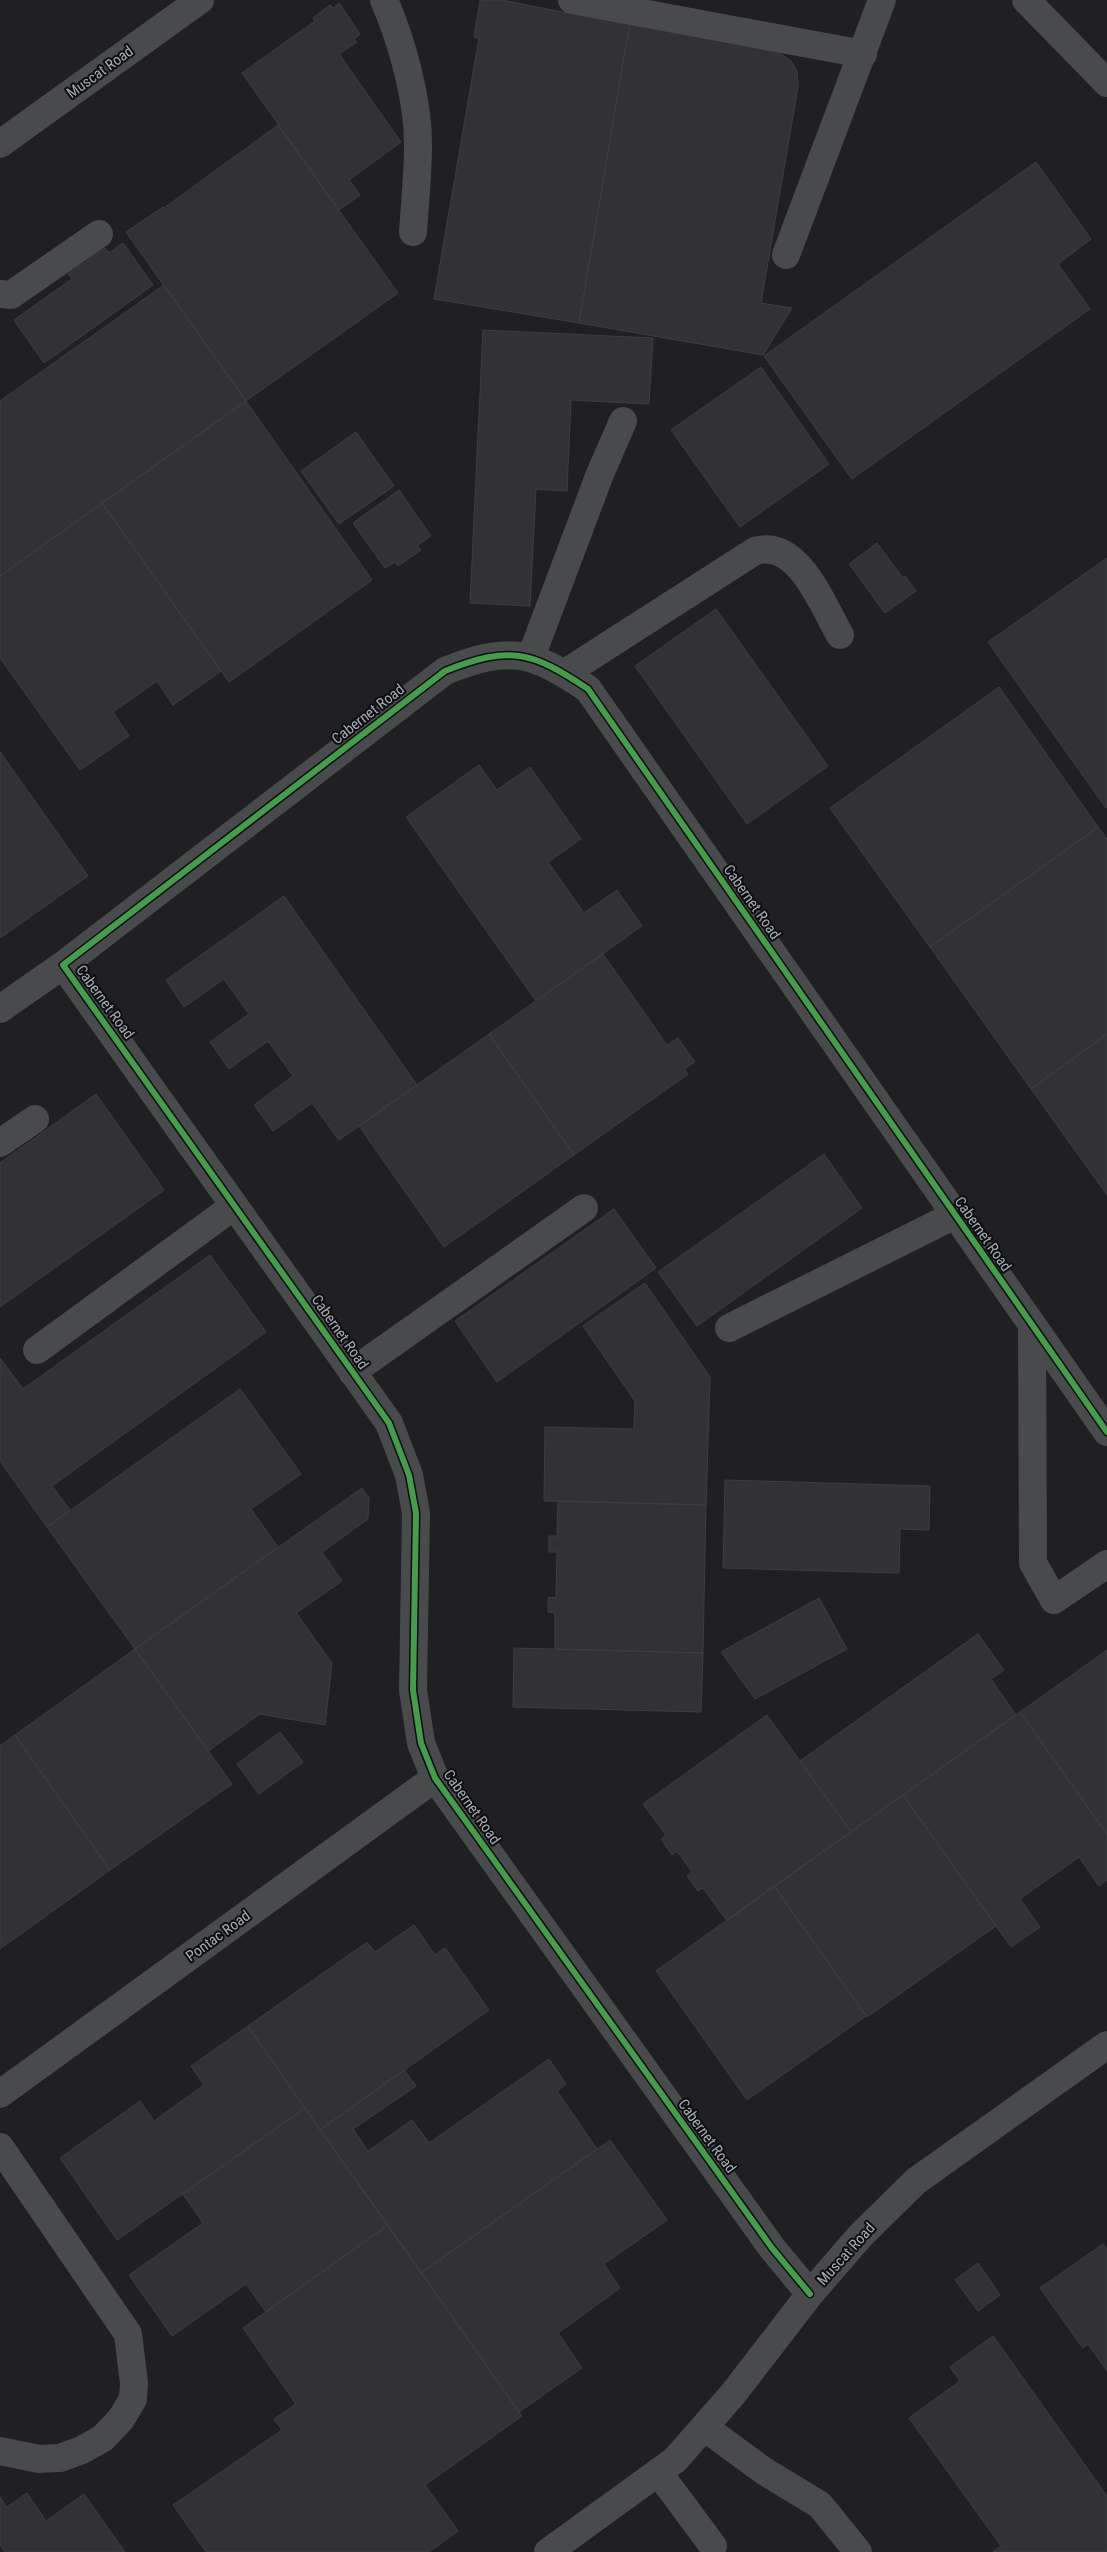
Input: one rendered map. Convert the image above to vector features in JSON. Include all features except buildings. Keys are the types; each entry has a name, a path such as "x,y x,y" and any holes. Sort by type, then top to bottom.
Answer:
{"street":[{"name":"Muscat Road","path":"0,144 200,0"},
{"path":"572,0 863,54"},
{"path":"786,255 882,0"},
{"path":"1026,0 1107,82"},
{"path":"392,2 414,107 418,143 413,232"},
{"path":"0,294 11,295 99,234"},
{"path":"531,657 600,474 623,421"},
{"path":"565,673 755,551 766,547 786,554 798,564 840,635"},
{"name":"Cabernet Road","path":"810,2294 772,2248 435,1778 421,1743 412,1690 416,1513 409,1475 389,1423 63,965 444,671 476,658 505,655 531,657 565,673 588,689 1107,1432"},
{"path":"0,1008 63,965"},
{"path":"0,1142 34,1119"},
{"path":"37,1350 234,1206"},
{"path":"352,1372 584,1208"},
{"path":"728,1328 955,1215"},
{"path":"1032,1325 1033,1563 1054,1600 1107,1564"},
{"name":"Pontac Road","path":"0,2094 435,1778"},
{"name":"Muscat Road","path":"548,2552 675,2460 733,2394 810,2294 861,2236 916,2181 1107,2045"},
{"path":"0,2147 128,2334 134,2383 133,2399 121,2419 103,2438 82,2450 60,2458 39,2459 0,2450"},
{"path":"704,2427 764,2471 820,2505 858,2552"},
{"path":"658,2472 713,2546"}],"shaded area":[{"path":"0,0 1107,0 1107,2552 0,2552"}],"cycle path":[{"path":"810,2294 772,2248 435,1778 421,1743 413,1690 416,1513 409,1475 389,1423 63,965 445,671 487,657 504,655 520,656 551,666 588,689 1107,1432"}]}
